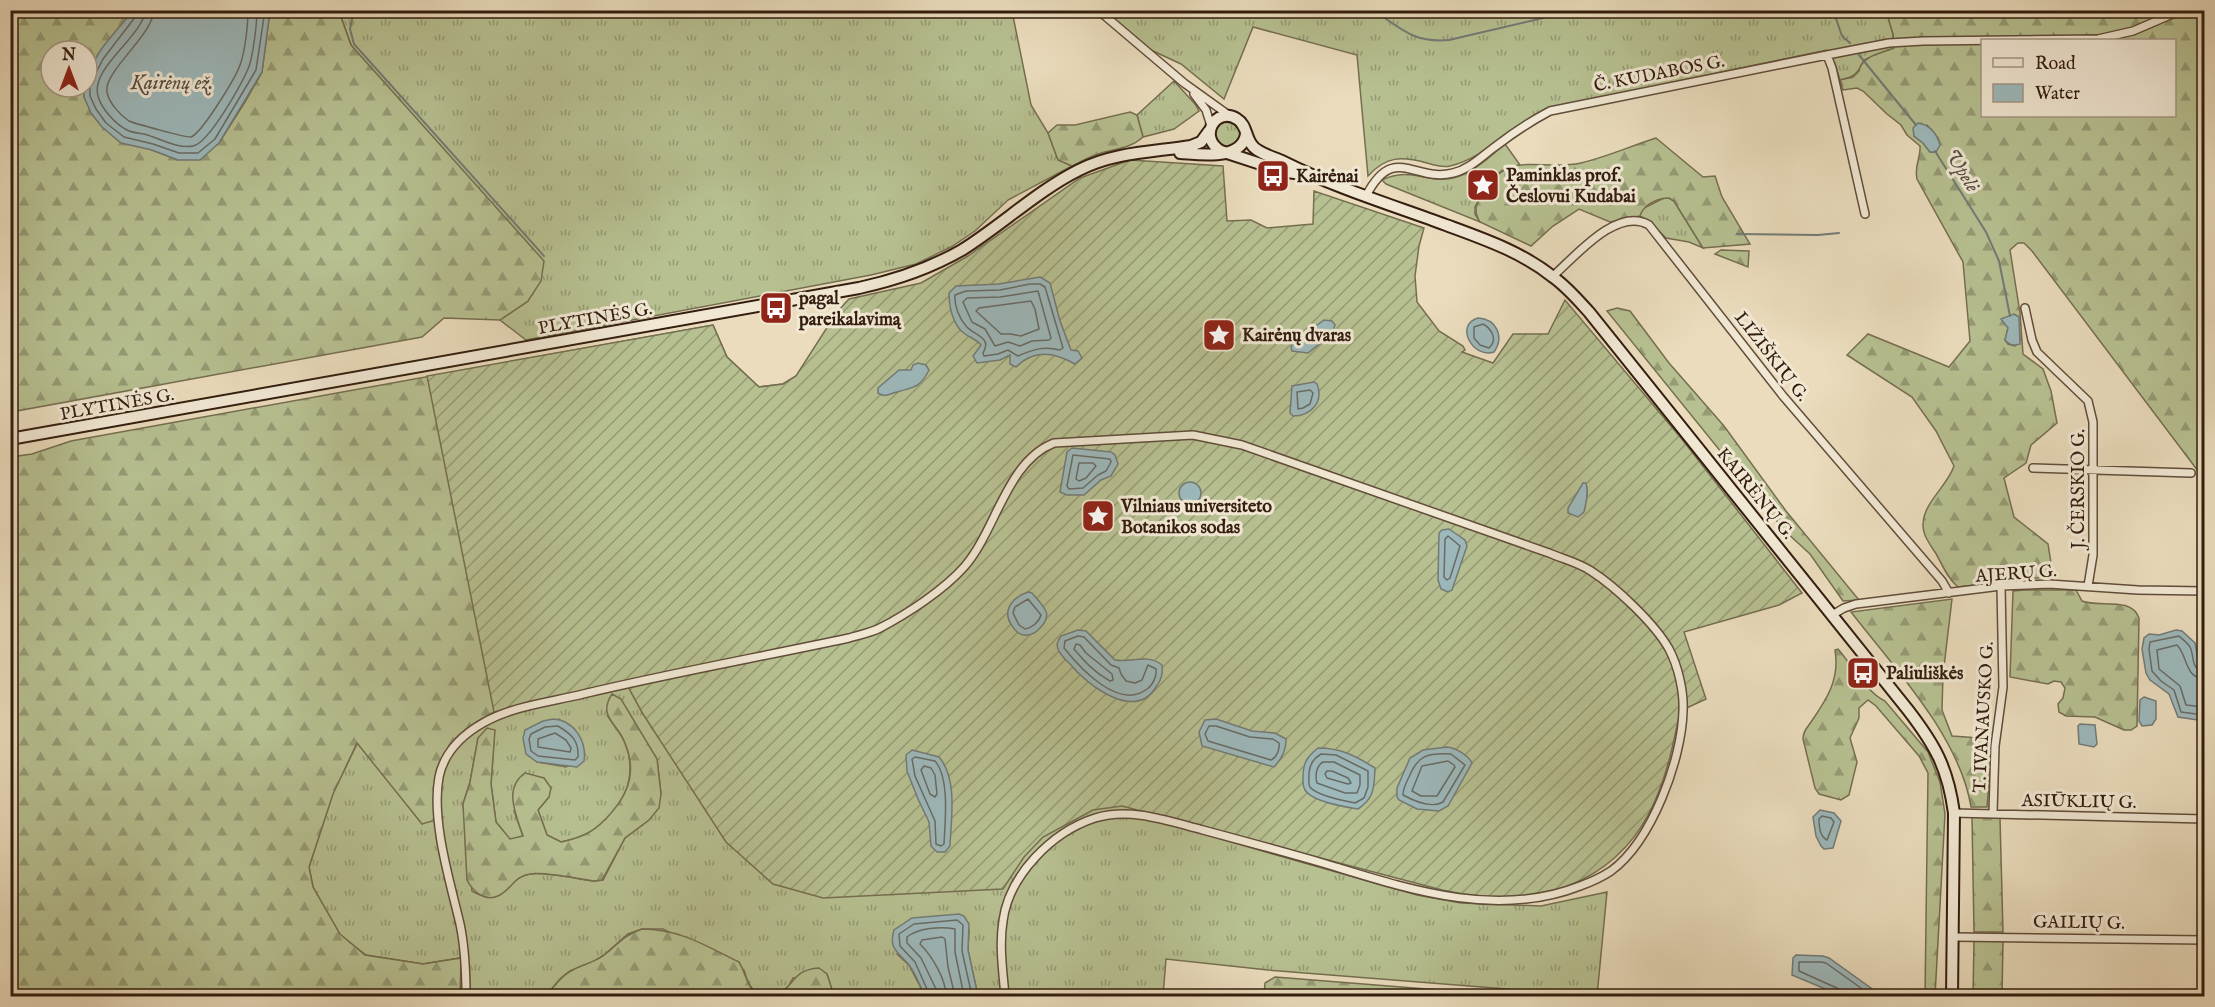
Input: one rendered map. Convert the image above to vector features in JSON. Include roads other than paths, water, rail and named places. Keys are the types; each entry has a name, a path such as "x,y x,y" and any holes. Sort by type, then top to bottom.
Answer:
{"main road":[{"path":"1232,117 1242,123 1246,134 1242,145 1227,153 1215,148 1209,138 1210,128 1220,118 1232,117"},
{"name":"PLYTINĖS G.","path":"10,439 859,288 898,279 934,265 963,249 1046,190 1079,170 1112,157 1191,146 1201,142 1210,128"},
{"name":"KAIRĖNŲ G.","path":"1246,134 1251,146 1307,175 1511,250 1553,276 1589,312 1931,740 1946,770 1954,813 1952,996"},
{"name":"PLYTINĖS G.","path":"1156,152 1227,153"},
{"name":"KAIRĖNŲ G.","path":"1227,153 1282,171 1307,175"}],"street":[{"path":"1098,10 1185,83 1232,117"},
{"name":"Č. KUDABOS G.","path":"2098,39 2133,31 2182,10"},
{"name":"Č. KUDABOS G.","path":"1366,196 1379,175 1395,168 1413,168 1437,175 1467,168 1531,121 1550,111 1889,43 1981,40"},
{"path":"1827,55 1866,214"},
{"path":"1185,83 1206,110 1210,128"},
{"name":"LIŽIŠKIŲ G.","path":"1553,276 1608,228 1632,220 1649,225 1783,396 1942,581 1949,593"},
{"name":"J. ČERSKIO G.","path":"2025,308 2037,352 2088,401 2093,422 2093,555 2088,586"},
{"path":"466,996 466,975 460,927 444,856 437,801 439,778 444,762 452,748 465,735 484,722 506,712 849,638 878,629 929,597 965,566 1026,462 1043,447 1054,443 1193,435 1242,445 1549,553 1590,571 1621,594 1660,635 1670,651 1681,689 1683,710 1680,735 1665,791 1652,819 1637,843 1613,869 1599,879 1560,893 1540,897 1508,901 1470,900 1423,893 1265,846 1172,822 1133,814 1110,814 1065,832 1035,857 1023,874 1008,901 1003,922 1001,950 1005,996"},
{"path":"2033,468 2191,473"},
{"name":"AJERŲ G.","path":"1832,615 1856,604 2001,586 2049,584 2138,590 2205,591"},
{"name":"T. IVANAUSKO G.","path":"1994,813 1995,746 2003,687 2001,586"},
{"name":"ASIŪKLIŲ G.","path":"1954,813 2205,819"},
{"name":"GAILIŲ G.","path":"1954,937 2205,940"}],"water":[{"name":"Kairėnų ež.","path":"133,11 270,11 262,72 219,143 200,160 178,160 152,150 121,143 102,127 91,113 85,99 99,99 99,53"},
{"path":"1918,123 1929,128 1937,137 1940,145 1936,152 1930,152 1914,136 1913,128"},
{"path":"1040,277 1050,283 1060,321 1071,350 1078,351 1082,358 1075,364 1044,354 1030,357 1016,367 1010,364 1010,355 1000,360 977,363 973,356 981,345 957,326 951,310 949,293 956,286 999,284"},
{"path":"2014,314 2019,317 2020,344 2015,345 2005,340 2008,328 2001,319"},
{"path":"1478,318 1490,321 1497,329 1499,340 1494,352 1479,351 1469,340 1467,327"},
{"path":"1324,320 1332,321 1335,325 1332,334 1308,353 1292,351 1293,343"},
{"path":"918,363 926,365 929,370 919,384 887,395 878,393 878,388 899,370 911,370 913,365"},
{"path":"1314,382 1317,384 1319,397 1314,407 1305,414 1293,416 1290,413 1292,386"},
{"path":"1072,448 1111,452 1115,455 1118,464 1111,476 1101,480 1084,495 1067,495 1060,492 1067,452"},
{"path":"1190,482 1198,485 1201,493 1198,501 1190,504 1182,501 1179,493 1182,485"},
{"path":"1583,483 1586,483 1587,498 1584,512 1578,517 1568,513 1568,508"},
{"path":"1449,529 1465,540 1467,546 1452,590 1448,592 1441,589 1438,580 1439,533"},
{"path":"1028,592 1032,593 1041,603 1047,616 1037,631 1031,635 1022,635 1014,628 1008,611 1017,598"},
{"path":"1078,630 1086,631 1115,660 1145,659 1162,665 1161,677 1156,687 1147,697 1136,701 1124,701 1099,690 1063,657 1057,647 1061,636"},
{"path":"2176,630 2182,631 2195,643 2198,659 2204,668 2204,721 2178,717 2169,694 2150,680 2146,673 2142,649 2144,638 2149,634 2159,635"},
{"path":"2144,697 2156,701 2156,719 2152,725 2142,726 2139,721 2140,700"},
{"path":"553,719 573,727 581,739 584,761 577,767 537,762 526,754 523,738 525,730"},
{"path":"1216,719 1252,731 1275,733 1286,739 1281,757 1274,767 1202,746 1199,732 1205,720"},
{"path":"2080,724 2095,725 2097,744 2094,747 2079,744 2078,726"},
{"path":"1447,747 1461,752 1472,763 1448,806 1439,811 1417,809 1399,800 1397,788 1410,758 1423,750"},
{"path":"1318,748 1334,749 1375,768 1374,786 1371,796 1364,805 1358,809 1321,801 1305,790 1303,783 1305,763"},
{"path":"912,750 939,757 949,776 952,800 950,846 945,852 937,852 931,846 929,822 907,771 906,755"},
{"path":"1820,810 1834,813 1841,821 1833,848 1824,849 1816,836 1813,817"},
{"path":"959,914 964,916 969,924 968,950 978,996 925,996 916,976 893,946 894,930 912,918"},
{"path":"1796,955 1829,958 1882,996 1842,996 1792,975 1793,958"}],"waterway":[{"path":"354,10 350,29 354,44 544,256"},
{"name":"Upelė","path":"1373,10 1408,33 1437,40 1449,40 1577,10"},
{"name":"Upelė","path":"1833,10 1842,36 1850,43"},
{"name":"Upelė","path":"1859,55 1916,125"},
{"name":"Upelė","path":"1935,151 1986,232 1999,261 2010,316"},
{"path":"1737,234 1839,233"}],"place":[{"name":"Kairėnai","path":"1273,176"},
{"name":"Paminklas prof. Česlovui Kudabai","path":"1483,185"},
{"name":"pagal pareikalavimą","path":"776,308"},
{"name":"Kairėnų dvaras","path":"1219,335"},
{"name":"Vilniaus universiteto Botanikos sodas","path":"1098,516"},
{"name":"Paliuliškės","path":"1863,673"}]}
